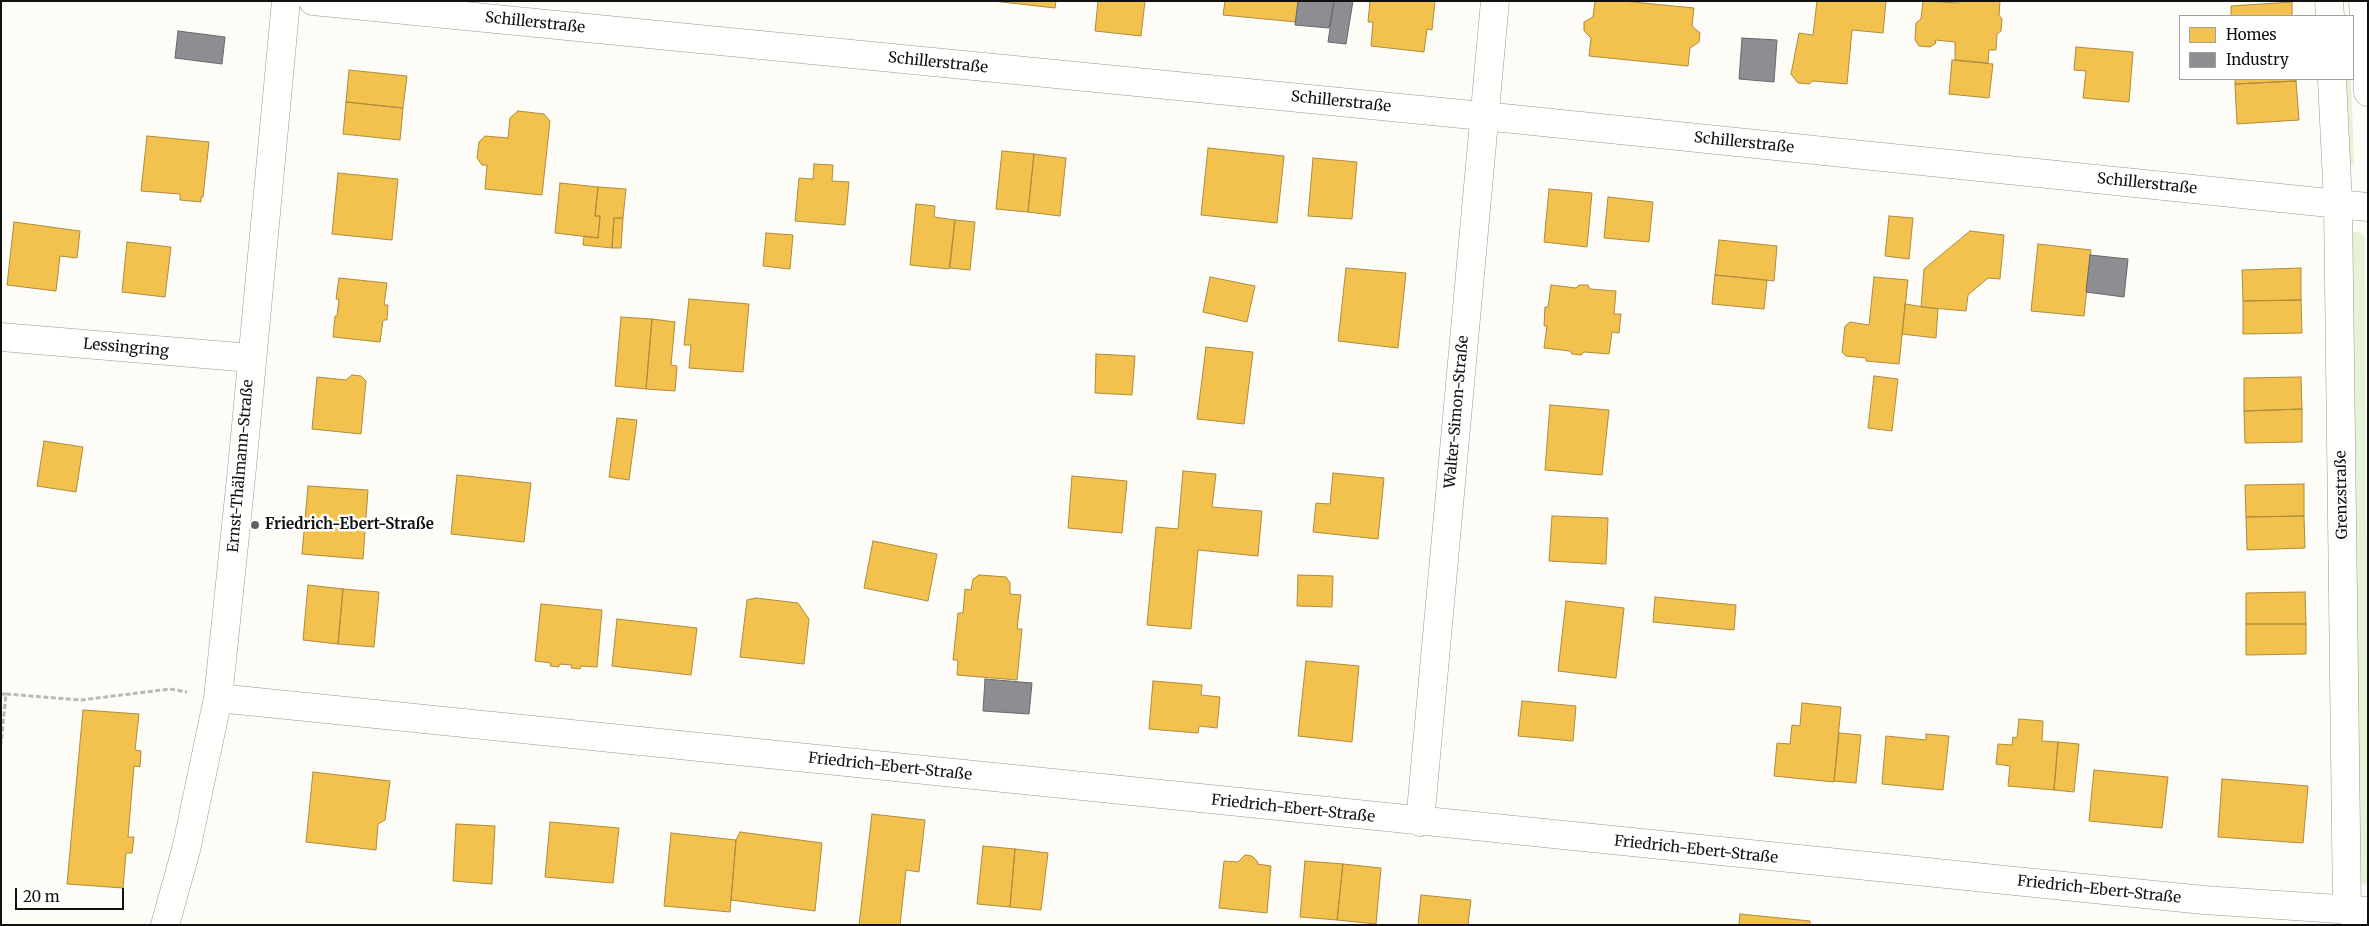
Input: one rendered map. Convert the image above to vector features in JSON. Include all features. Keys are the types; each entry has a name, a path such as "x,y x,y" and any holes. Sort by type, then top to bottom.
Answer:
{"street":[{"name":"Ernst-Thälmann-Straße","path":"165,925 186,850 218,698 242,468 286,1"},
{"name":"Schillerstraße","path":"313,1 1484,116 2368,207"},
{"name":"Walter-Simon-Straße","path":"1420,822 1495,1"},
{"path":"2329,1 2330,15"},
{"path":"2363,1 2368,92"},
{"name":"Grenzstraße","path":"2332,80 2338,203 2357,911"},
{"name":"Lessingring","path":"1,337 251,358"},
{"name":"Friedrich-Ebert-Straße","path":"218,698 1420,822 2195,899 2357,911"}],"path":[{"path":"1,694 81,700 170,689 218,698"},
{"path":"1,744 6,694"}],"green space":[{"path":"2344,80 2351,80 2354,165 2348,164"},
{"path":"2354,232 2362,233 2365,238 2368,886 2360,883 2349,237"}],"building: Homes":[{"path":"993,1 1056,1 1055,8"},
{"path":"1098,1 1145,1 1141,36 1095,31"},
{"path":"1225,1 1298,1 1296,22 1223,15"},
{"path":"1370,1 1435,1 1432,30 1427,29 1424,52 1371,46 1373,22 1368,22"},
{"path":"1595,1 1623,1 1694,8 1692,26 1700,33 1699,42 1690,48 1688,66 1589,56 1591,38 1584,31 1584,22 1593,17"},
{"path":"1817,1 1886,1 1883,33 1852,30 1847,84 1813,81 1809,84 1798,83 1791,74 1799,33 1813,35"},
{"path":"1923,1 1958,3 1959,1 2000,1 2001,31 1997,34 1996,50 1989,50 1988,63 1955,60 1955,42 1935,40 1936,43 1930,47 1919,46 1915,40 1916,23 1921,19"},
{"path":"2292,2 2292,15 2231,15 2231,6"},
{"path":"2076,47 2133,52 2129,102 2083,98 2086,71 2074,70"},
{"path":"1952,60 1993,64 1989,98 1949,94"},
{"path":"349,70 407,76 403,108 346,102"},
{"path":"2235,80 2296,80 2296,81 2235,84"},
{"path":"2296,81 2299,120 2237,124 2235,84"},
{"path":"346,102 403,108 400,140 343,134"},
{"path":"518,111 544,114 550,121 542,195 485,189 487,165 482,165 477,158 479,142 485,136 508,138 510,118"},
{"path":"147,136 209,142 201,202 180,200 180,194 141,191"},
{"path":"1208,148 1284,156 1277,223 1201,215"},
{"path":"1002,151 1034,154 1028,212 996,209"},
{"path":"1034,154 1066,158 1060,216 1028,212"},
{"path":"1313,158 1357,162 1352,219 1308,216"},
{"path":"814,164 833,165 832,181 849,182 845,225 795,221 799,178 813,179"},
{"path":"338,173 398,179 392,240 332,234"},
{"path":"560,183 598,187 595,216 600,216 598,238 555,233"},
{"path":"598,187 626,189 623,218 614,218 612,248 583,245 584,236 598,238 600,216 595,216"},
{"path":"1549,189 1592,193 1587,247 1544,242"},
{"path":"1608,197 1653,202 1649,242 1604,238"},
{"path":"916,204 935,206 934,217 955,220 949,269 910,265"},
{"path":"1889,216 1913,218 1909,259 1885,256"},
{"path":"614,218 623,218 621,248 612,248"},
{"path":"955,220 975,222 970,270 950,268"},
{"path":"14,222 80,231 77,258 60,256 56,291 7,285"},
{"path":"1970,231 2004,235 2000,279 1988,278 1968,295 1966,311 1921,307 1924,269"},
{"path":"766,233 793,235 790,269 763,266"},
{"path":"1719,240 1777,246 1774,281 1715,275"},
{"path":"127,242 171,247 165,297 122,292"},
{"path":"2038,244 2091,250 2084,316 2031,311"},
{"path":"1346,268 1406,273 1398,348 1338,341"},
{"path":"2301,268 2301,300 2243,301 2242,270"},
{"path":"1715,275 1767,280 1764,309 1712,304"},
{"path":"1210,277 1255,286 1247,322 1203,312"},
{"path":"1874,277 1908,280 1899,364 1866,361 1866,358 1846,356 1842,352 1845,326 1850,322 1869,325"},
{"path":"339,278 387,283 384,305 388,305 387,320 383,320 380,342 333,337 339,299 336,299"},
{"path":"1551,285 1576,288 1579,285 1588,285 1590,289 1616,291 1614,314 1621,314 1619,333 1612,332 1609,354 1584,352 1581,355 1572,354 1570,351 1544,348 1547,326 1544,326 1545,307 1548,307"},
{"path":"689,299 749,304 743,372 689,368 691,345 684,345"},
{"path":"2301,300 2302,333 2243,334 2243,301"},
{"path":"1905,304 1938,309 1936,338 1902,334"},
{"path":"621,317 652,319 646,389 615,386"},
{"path":"652,319 675,322 671,365 677,366 675,391 646,389"},
{"path":"1206,347 1253,352 1244,424 1197,419"},
{"path":"1096,354 1135,356 1132,395 1095,393"},
{"path":"352,375 361,376 366,381 361,434 312,429 317,377 346,380"},
{"path":"1874,376 1898,379 1892,431 1868,428"},
{"path":"2301,377 2302,409 2244,411 2244,378"},
{"path":"1550,405 1609,410 1602,475 1545,470"},
{"path":"2302,409 2302,442 2245,443 2244,411"},
{"path":"617,418 637,420 629,480 609,477"},
{"path":"44,441 83,447 76,492 37,486"},
{"path":"1183,471 1216,474 1212,507 1262,511 1258,556 1198,550 1191,629 1147,625 1156,527 1178,529"},
{"path":"1333,473 1384,478 1378,539 1313,532 1316,503 1330,504"},
{"path":"457,475 531,483 524,542 451,534"},
{"path":"1072,476 1127,481 1122,533 1068,528"},
{"path":"2304,484 2304,516 2246,517 2245,485"},
{"path":"308,486 368,490 363,559 302,554"},
{"path":"1552,516 1608,518 1606,564 1549,561"},
{"path":"2304,516 2305,548 2247,550 2246,517"},
{"path":"873,541 937,554 928,601 864,588"},
{"path":"979,575 1006,577 1010,583 1010,594 1021,595 1017,629 1022,629 1017,680 957,675 958,660 953,660 958,613 963,613 965,589 971,590 973,579"},
{"path":"1298,575 1333,576 1332,607 1297,606"},
{"path":"308,585 343,589 338,644 303,640"},
{"path":"343,589 379,592 374,647 338,644"},
{"path":"2305,592 2306,624 2246,624 2246,593"},
{"path":"1655,597 1736,605 1734,630 1653,622"},
{"path":"756,598 798,603 809,619 804,664 740,657 747,600"},
{"path":"1566,601 1624,608 1616,678 1558,671"},
{"path":"541,604 602,610 597,667 581,666 580,669 571,668 572,665 559,664 559,667 550,666 551,663 535,661"},
{"path":"617,619 697,628 691,675 612,666"},
{"path":"2246,624 2306,624 2306,654 2246,655"},
{"path":"1306,661 1359,666 1352,742 1298,736"},
{"path":"1153,681 1202,685 1201,695 1220,697 1217,728 1199,726 1198,733 1149,729"},
{"path":"1522,701 1576,706 1573,741 1518,736"},
{"path":"1802,703 1841,707 1834,782 1774,776 1777,743 1790,744 1792,725 1800,726"},
{"path":"83,710 139,714 135,750 141,751 140,767 134,766 128,837 134,837 132,853 126,853 123,888 67,884"},
{"path":"2019,719 2043,721 2042,741 2058,742 2054,790 2008,786 2010,766 1996,764 1998,744 2012,745 2013,737 2017,738"},
{"path":"1839,733 1861,735 1856,783 1834,781"},
{"path":"1926,734 1949,736 1943,790 1882,784 1886,736 1926,740"},
{"path":"2058,742 2079,744 2074,792 2054,790"},
{"path":"2094,770 2168,777 2162,828 2089,821"},
{"path":"313,772 390,781 385,820 378,824 376,850 306,842"},
{"path":"2222,779 2308,786 2303,843 2218,837"},
{"path":"872,814 925,820 919,872 906,870 900,925 859,925"},
{"path":"550,822 619,828 613,883 545,877"},
{"path":"456,824 495,826 492,884 453,881"},
{"path":"740,832 822,843 815,911 731,900 736,840"},
{"path":"671,833 736,840 730,912 664,906"},
{"path":"983,846 1015,849 1010,907 977,904"},
{"path":"1015,849 1048,853 1041,910 1010,907"},
{"path":"1245,855 1252,856 1258,862 1257,864 1271,866 1267,913 1219,908 1224,861 1238,862"},
{"path":"1305,861 1343,864 1337,920 1300,917"},
{"path":"1343,864 1381,868 1376,924 1337,920"},
{"path":"1421,895 1471,900 1468,925 1418,925"},
{"path":"1740,914 1810,921 1810,925 1739,925"}],"building: Industry":[{"path":"1298,1 1334,1 1329,28 1295,25"},
{"path":"1334,1 1353,1 1346,44 1328,42"},
{"path":"178,31 225,37 222,64 175,58"},
{"path":"1742,38 1777,40 1774,82 1739,79"},
{"path":"2090,255 2128,259 2124,297 2086,292"},
{"path":"985,679 1032,683 1029,714 983,711"}],"place":[{"name":"Friedrich-Ebert-Straße","path":"255,525"}]}
